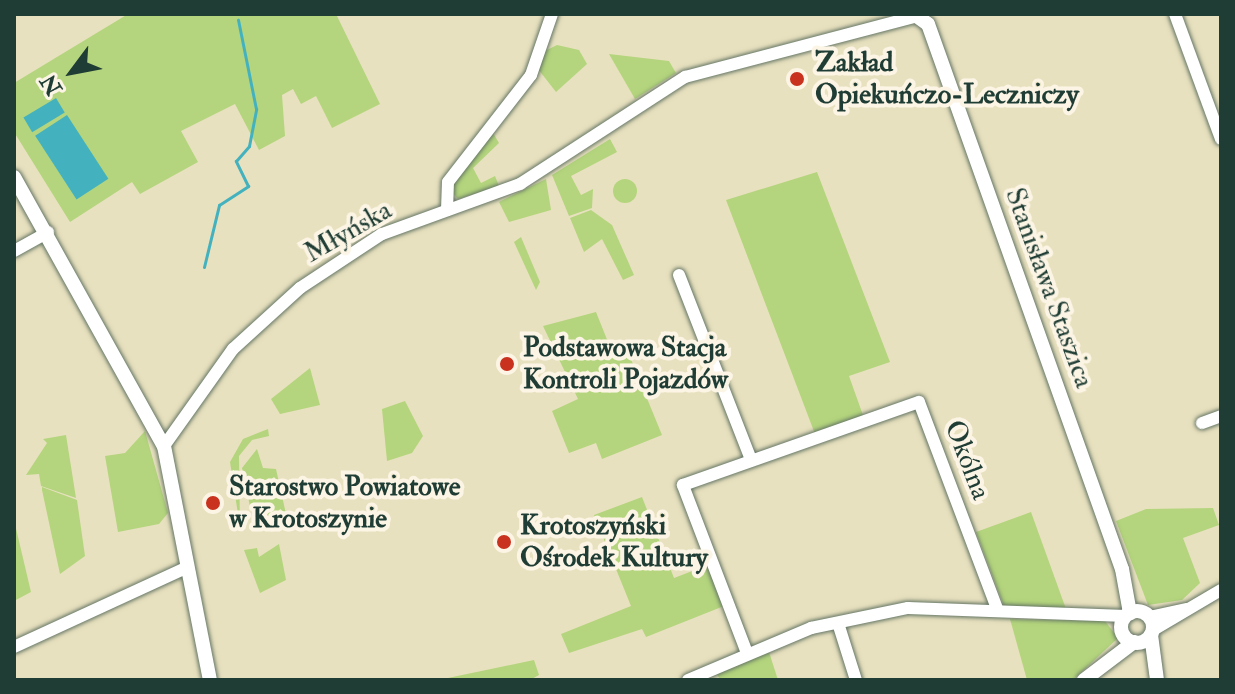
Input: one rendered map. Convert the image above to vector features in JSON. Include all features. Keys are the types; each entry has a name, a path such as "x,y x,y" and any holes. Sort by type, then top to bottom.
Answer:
{"street":[{"path":"447,210 448,182 531,75 552,14"},
{"path":"1175,14 1221,139"},
{"path":"914,15 932,19"},
{"name":"Młyńska","path":"164,446 233,349 300,288 382,234 520,184 685,77 914,15"},
{"name":"Stanisława Staszica","path":"932,19 1122,569 1155,680"},
{"path":"14,177 48,232 164,446 210,680"},
{"path":"14,251 48,232"},
{"path":"679,275 751,460"},
{"name":"Okólna","path":"747,653 683,485 919,402 998,611"},
{"path":"1202,423 1221,416"},
{"path":"14,647 186,568"},
{"path":"1089,677 1137,627 1194,607 1221,590"},
{"path":"688,680 747,653 838,623 908,608 1105,617 1137,627"},
{"path":"838,623 856,680"}],"green space":[{"path":"128,14 336,14 380,104 332,128 316,96 301,104 293,89 282,95 285,136 259,150 235,104 181,131 198,162 140,194 132,182 70,222 14,132 14,83"},
{"path":"557,45 579,50 587,64 556,92 538,69 545,51"},
{"path":"609,54 669,61 676,73 635,99"},
{"path":"493,133 499,143 473,168 481,183 495,176 499,186 458,199 451,191 456,178"},
{"path":"610,139 617,152 571,176 581,195 593,189 592,208 569,216 552,175"},
{"path":"817,172 890,362 849,376 864,418 815,434 726,200"},
{"path":"546,179 551,210 509,222 499,202"},
{"path":"625,179 634,182 637,191 634,200 625,203 616,200 613,191 616,182"},
{"path":"591,210 612,225 634,275 623,280 602,239 584,252 570,218"},
{"path":"521,237 540,282 536,290 514,242"},
{"path":"596,312 608,342 616,351 626,347 662,435 602,459 596,443 569,453 552,411 578,399 543,326"},
{"path":"310,368 320,405 280,414 271,399"},
{"path":"405,401 423,436 412,453 387,461 382,409"},
{"path":"268,429 269,436 252,440 239,456 240,527 230,462 243,439"},
{"path":"145,431 168,513 159,524 118,532 105,456 125,453"},
{"path":"66,435 76,498 41,486 39,474 26,475 47,443 43,439"},
{"path":"257,449 263,468 276,469 288,523 254,526 242,468"},
{"path":"42,487 77,500 85,556 60,574"},
{"path":"642,497 674,578 708,565 724,606 646,637 642,629 569,653 561,634 631,606 594,515"},
{"path":"1213,508 1219,525 1183,538 1200,583 1182,600 1148,605 1116,521 1146,509"},
{"path":"1031,512 1066,609 1004,606 976,532"},
{"path":"14,520 31,592 14,601"},
{"path":"279,544 286,580 260,593 244,550 257,548 259,557"},
{"path":"1010,619 1105,621 1118,638 1073,680 1027,680"},
{"path":"769,652 778,680 720,680 717,674"},
{"path":"534,660 539,675 530,680 443,679"}],"water":[{"path":"56,98 65,113 32,132 23,118"},
{"path":"67,115 108,179 77,199 35,136"}],"waterway":[{"path":"204,267 219,205 248,186 236,161 249,146 256,109 238,20"}],"place":[{"name":"Zakład Opiekuńczo-Leczniczy","path":"797,79"},
{"name":"Podstawowa Stacja Kontroli Pojazdów","path":"507,364"},
{"name":"Starostwo Powiatowe w Krotoszynie","path":"213,503"},
{"name":"Krotoszyński Ośrodek Kultury","path":"504,542"}]}
